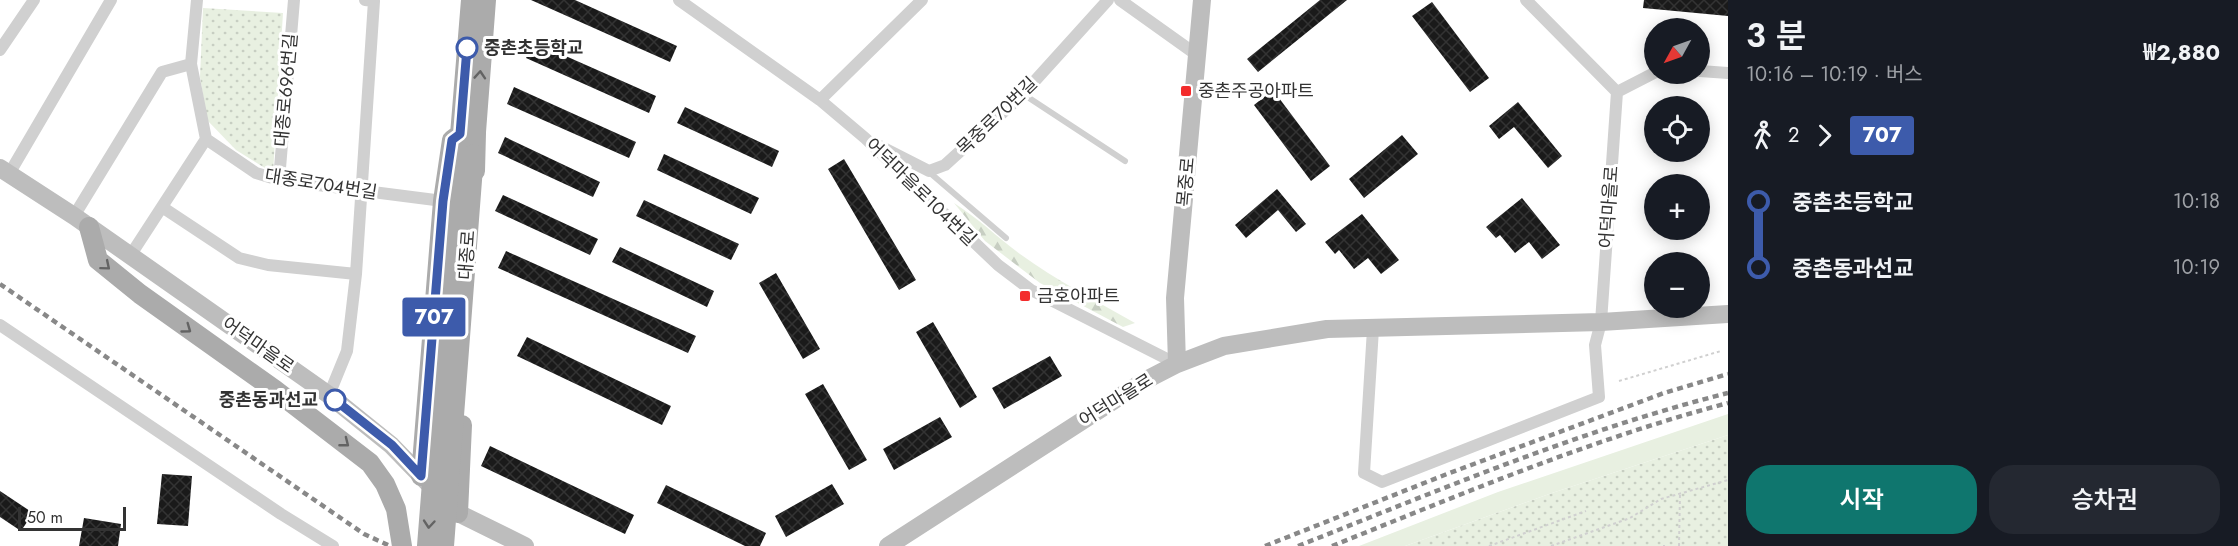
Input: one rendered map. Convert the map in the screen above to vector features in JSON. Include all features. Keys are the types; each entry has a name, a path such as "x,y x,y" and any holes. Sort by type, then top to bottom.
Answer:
{"main road":[{"name":"대종로","path":"444,546 467,143 471,0"},
{"name":"대종로","path":"427,546 467,143 486,0"},
{"name":"목중로","path":"1177,364 1175,298 1202,0"},
{"path":"421,476 443,201 452,140 467,143 458,513"},
{"name":"어덕마을로","path":"4,171 81,221 329,395 392,445 458,513 525,546"},
{"path":"81,221 98,260 140,294 275,390 370,463 385,484 396,509 402,546"},
{"name":"어덕마을로","path":"888,546 1144,381 1177,364 1224,345 1327,329 1601,322 1728,314"}],"street":[{"path":"0,50 34,0"},
{"name":"어덕마을로","path":"4,171 111,0"},
{"path":"130,256 206,139 191,64 197,0"},
{"name":"대종로696번길","path":"279,180 294,0"},
{"path":"329,395 347,351 356,274 374,1 365,0"},
{"name":"어덕마을로104번길","path":"679,0 820,99 865,138 998,266 1031,290 1177,364"},
{"path":"820,99 922,0"},
{"name":"목중로70번길","path":"929,171 945,165 1023,94 1108,0"},
{"path":"1120,0 1197,56"},
{"path":"1526,0 1617,92 1644,78"},
{"path":"81,221 162,72 191,64"},
{"path":"1710,72 1728,73"},
{"name":"어덕마을로","path":"1372,329 1364,473 1382,482 1599,397 1595,345 1601,322 1617,92"},
{"path":"865,138 929,171"},
{"name":"대종로704번길","path":"206,139 256,173 279,180 443,201"},
{"path":"162,207 239,258 268,266 356,274"},
{"path":"0,325 281,514 333,546"}],"lane":[{"path":"1023,94 1125,161"},
{"path":"929,171 1006,238"}],"path":[{"path":"1619,381 1721,351"},
{"path":"1551,546 1630,518 1661,499 1728,480"},
{"path":"1679,546 1680,493"},
{"path":"1489,546 1586,511"}],"green space":[{"path":"203,8 283,13 273,173 236,150 207,120 200,77"},
{"path":"954,203 1034,264 1135,323 1123,327 1040,283 985,241"},
{"path":"1728,414 1728,435 1552,493 1405,546 1359,546 1498,492"},
{"path":"1728,435 1728,546 1405,546 1552,493"}],"building":[{"path":"531,0 575,0 677,46 670,62"},
{"path":"1320,0 1347,0 1258,72 1247,59"},
{"path":"1644,0 1728,0 1728,16 1643,8"},
{"path":"1432,2 1489,78 1470,92 1412,16"},
{"path":"534,42 656,96 649,113 526,58"},
{"path":"514,87 636,142 629,158 507,104"},
{"path":"1273,90 1330,166 1311,181 1254,105"},
{"path":"1518,102 1562,156 1548,168 1514,127 1499,139 1489,126"},
{"path":"685,107 779,151 772,167 677,123"},
{"path":"1402,135 1418,154 1364,198 1349,179"},
{"path":"505,137 600,182 593,197 498,153"},
{"path":"664,154 759,198 751,214 657,170"},
{"path":"844,159 916,280 899,290 828,169"},
{"path":"1277,189 1306,224 1296,232 1278,210 1246,238 1235,225"},
{"path":"503,195 598,239 590,255 495,211"},
{"path":"1522,198 1560,245 1542,259 1529,242 1515,253 1500,235 1496,238 1486,227"},
{"path":"644,200 739,244 731,260 636,216"},
{"path":"1362,214 1399,260 1381,274 1368,258 1354,269 1339,250 1335,254 1325,242"},
{"path":"620,247 714,291 707,307 612,262"},
{"path":"506,251 696,336 688,353 498,268"},
{"path":"776,273 820,349 803,359 759,283"},
{"path":"933,322 977,397 960,408 916,332"},
{"path":"527,337 671,406 662,425 517,356"},
{"path":"1050,356 1062,376 1004,409 992,388"},
{"path":"823,384 867,460 849,470 805,394"},
{"path":"940,417 952,437 894,470 883,449"},
{"path":"490,446 634,515 625,534 481,466"},
{"path":"162,474 192,476 188,526 157,524"},
{"path":"832,484 844,504 786,537 775,516"},
{"path":"666,485 766,533 760,546 745,546 657,503"},
{"path":"0,491 33,513 21,531 0,517"},
{"path":"84,518 121,524 118,546 79,546"}],"railway":[{"path":"0,284 364,534 390,546"},
{"path":"1265,546 1447,474 1664,393 1728,374"},
{"path":"1298,546 1564,443 1728,393"},
{"path":"1332,546 1577,450 1728,403"}],"bus line":[{"name":"707","path":"335,400 392,445 421,476 443,201 452,140 460,134 467,48"}],"place":[{"name":"중촌초등학교","path":"467,48"},
{"name":"중촌주공아파트","path":"1186,91"},
{"name":"금호아파트","path":"1025,296"},
{"name":"중촌동과선교","path":"335,400"}]}
